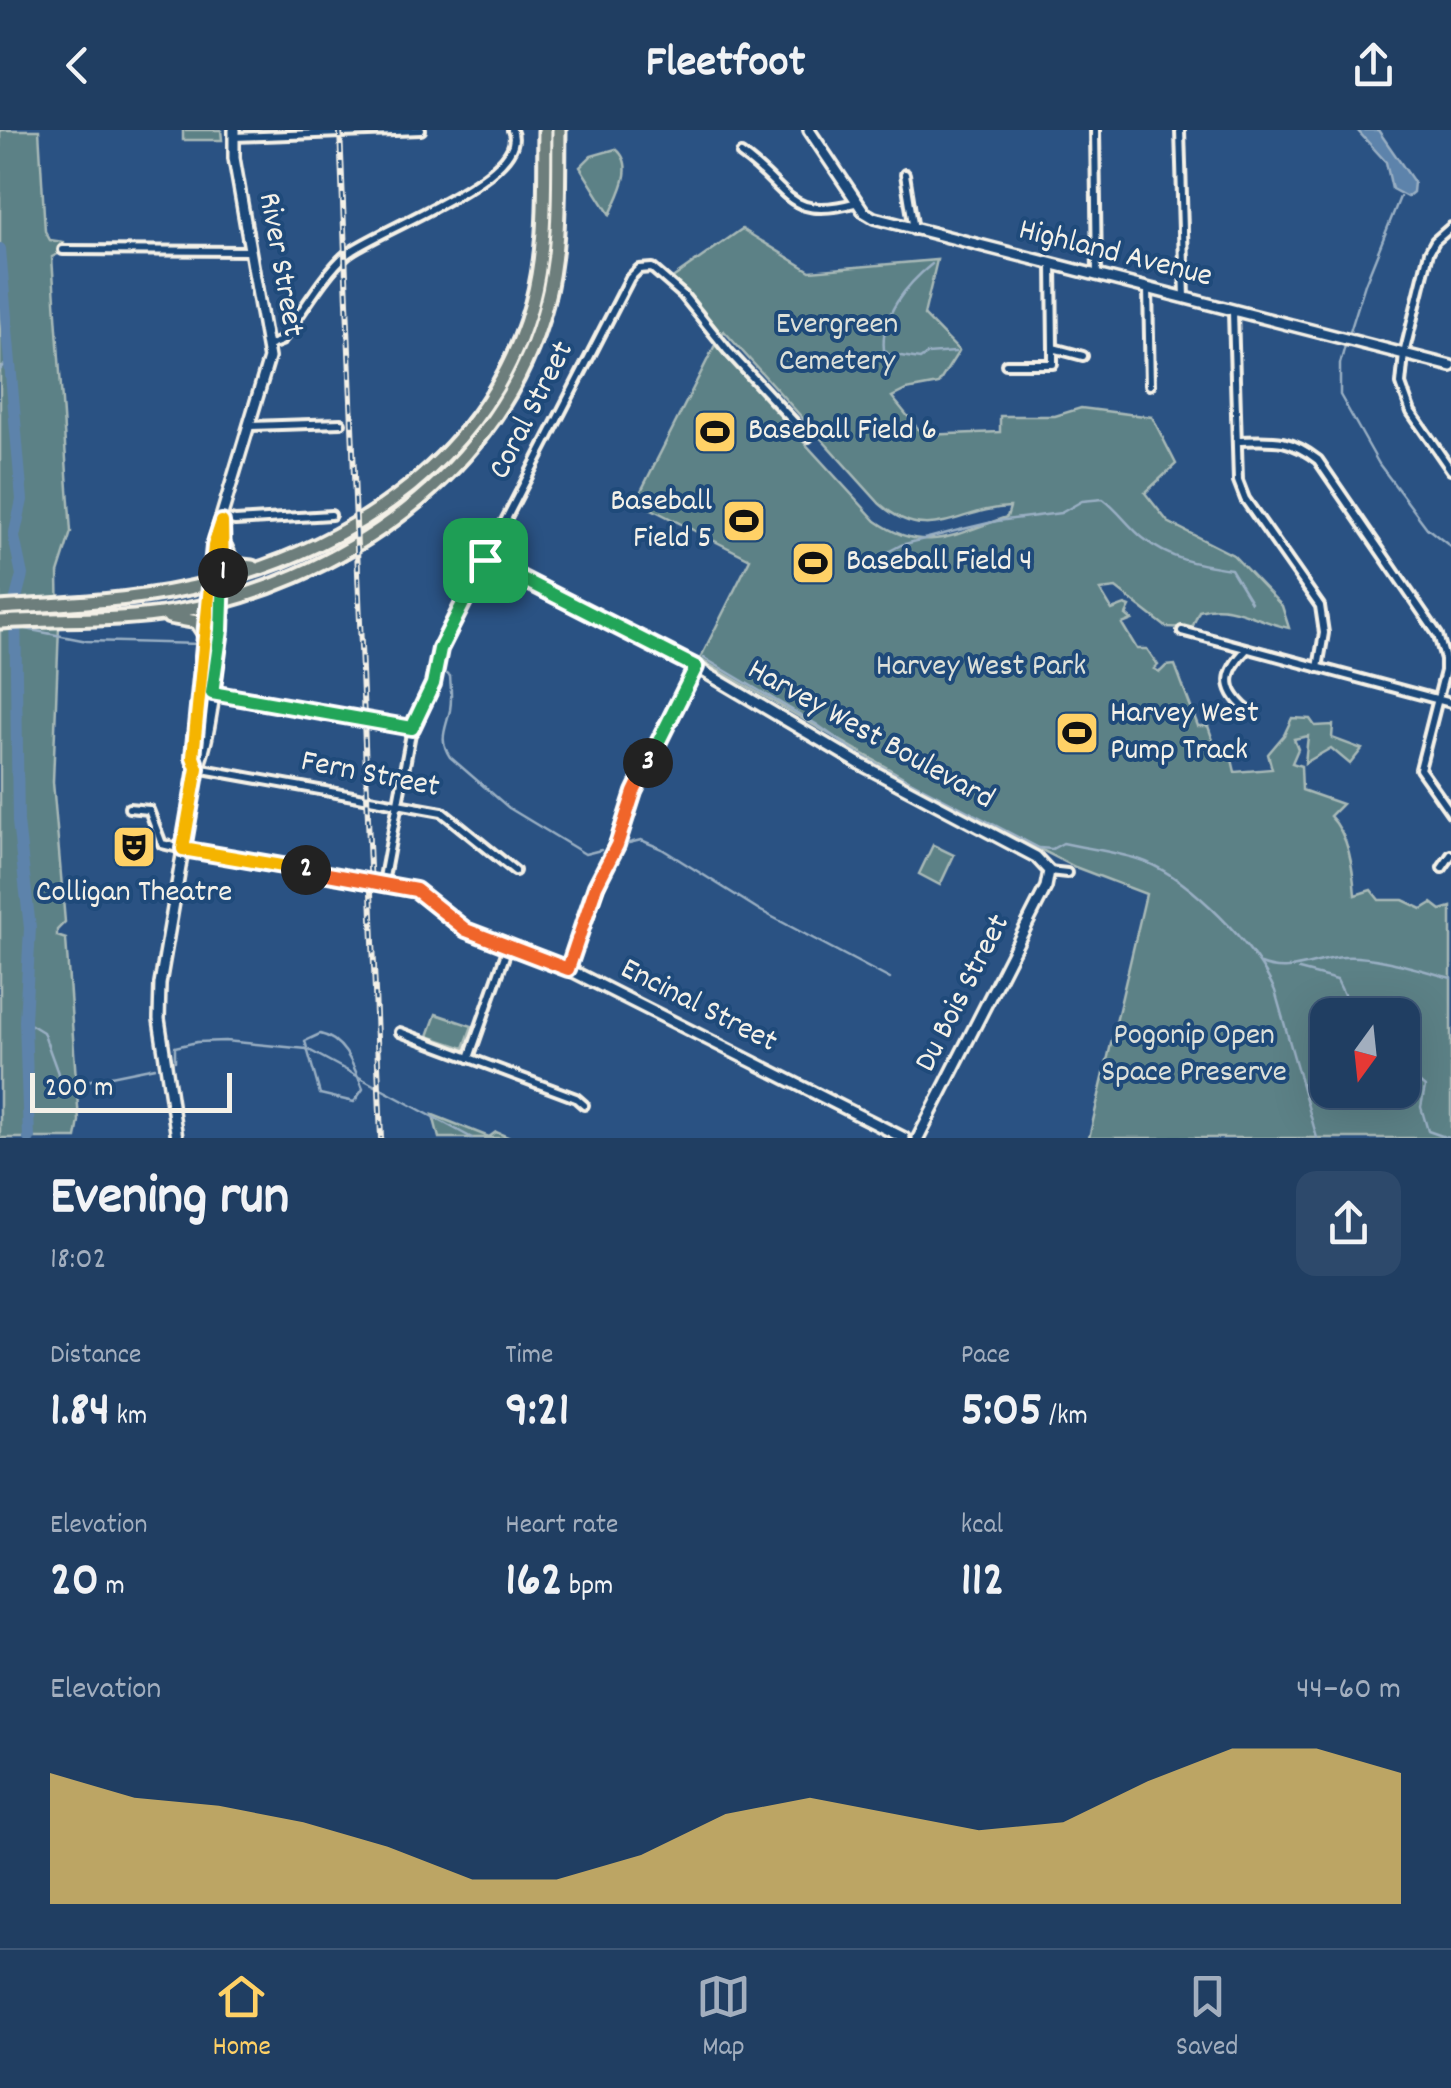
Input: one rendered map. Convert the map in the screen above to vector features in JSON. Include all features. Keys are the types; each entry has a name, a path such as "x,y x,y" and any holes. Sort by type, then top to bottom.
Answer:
{"highway":[{"path":"0,608 141,596 216,582 266,566 333,536 413,485 455,446 490,399 511,360 535,291 543,233 545,130"},
{"path":"0,622 118,619 223,602 308,569 376,531 442,479 490,424 521,373 546,304 556,247 560,130"},
{"path":"225,547 236,567 266,566"},
{"path":"155,615 197,622 206,636"}],"street":[{"path":"234,134 421,130"},
{"path":"268,346 281,341 345,255 493,173 513,146 512,130"},
{"name":"Highland Avenue","path":"809,130 864,212 874,218 1451,366"},
{"path":"1095,130 1097,276"},
{"path":"1180,130 1185,298"},
{"name":"River Street","path":"177,1138 159,1019 162,963 212,693 223,602 216,582 215,538 268,363 234,158 234,134"},
{"path":"741,154 809,209 832,210 858,202"},
{"path":"906,174 914,230"},
{"path":"1451,227 1435,241 1430,252 1401,373 1405,399 1451,470"},
{"path":"63,250 252,251"},
{"path":"1006,364 1052,364 1052,265"},
{"name":"Coral Street","path":"412,728 433,684 440,649 630,278 644,268 664,276 808,437"},
{"path":"1148,289 1150,385"},
{"path":"1234,312 1238,480 1245,499 1320,606 1324,633 1318,668"},
{"path":"1053,348 1083,356"},
{"path":"251,426 341,423"},
{"path":"1236,440 1281,440 1300,446 1318,460 1438,635 1446,659 1420,769 1451,813"},
{"path":"223,520 332,515"},
{"name":"River Street","path":"197,768 193,757 208,606 225,547 223,520"},
{"name":"Harvey West Boulevard","path":"485,560 696,667 860,764 1036,857 1048,871"},
{"path":"472,585 490,572 510,572"},
{"path":"1182,630 1451,703"},
{"path":"1246,650 1230,669 1227,680 1230,692 1246,709"},
{"path":"568,969 634,792 696,667"},
{"path":"212,693 412,728 382,883"},
{"name":"Fern Street","path":"197,768 442,812 515,871"},
{"path":"129,808 148,809 162,844 183,849"},
{"name":"Encinal Street","path":"183,849 416,890 466,930 568,969 899,1137"},
{"path":"1442,868 1451,855"},
{"path":"1048,871 1067,872"},
{"name":"Du Bois Street","path":"918,1138 1046,887 1048,871"},
{"path":"469,1058 508,947"},
{"path":"400,1032 576,1098 584,1105"}],"green space":[{"path":"0,130 39,130 45,231 50,240 64,242 64,251 52,257 71,532 58,573 53,782 65,922 57,936 66,939 79,1121 76,1138 0,1138"},
{"path":"183,130 221,130 222,140 183,140"},
{"path":"616,149 622,156 625,172 610,215 580,167 591,156"},
{"path":"742,229 810,271 937,260 924,315 959,351 938,384 892,397 923,435 1000,432 1000,416 1055,416 1081,408 1152,417 1176,464 1145,493 1168,522 1233,555 1282,606 1289,628 1222,609 1199,611 1192,628 1166,627 1116,588 1100,590 1112,610 1130,607 1126,615 1132,620 1122,624 1137,649 1147,649 1158,665 1154,669 1160,672 1175,665 1198,726 1208,726 1215,746 1229,747 1235,772 1272,769 1268,754 1292,718 1310,719 1315,726 1333,725 1332,738 1362,749 1350,764 1331,748 1305,763 1308,736 1294,739 1298,749 1292,763 1301,766 1302,790 1342,804 1330,816 1346,842 1355,895 1371,890 1379,900 1403,900 1422,909 1432,903 1441,910 1451,907 1451,1138 1089,1138 1146,894 1075,867 934,795 700,659 750,559 636,501 715,345 876,521 894,532 926,539 956,535 1007,517 1010,507 929,524 898,517 880,504 724,331 719,339 671,279"},
{"path":"933,845 954,855 940,885 919,874"},
{"path":"436,1014 472,1026 464,1048 428,1036"},
{"path":"433,1115 489,1137 496,1132 510,1138 439,1138"}],"water":[{"path":"1357,130 1378,130 1414,182 1413,192 1407,197 1392,189 1386,162"}],"waterway":[{"path":"1349,335 1400,197"},
{"path":"0,249 22,500 14,537 22,575 15,602 18,822 30,928 25,1021 29,1138"},
{"path":"932,264 897,302 886,325 884,350 920,359 927,354 955,352"},
{"path":"1346,342 1340,364 1340,395 1379,464 1427,528 1451,547"},
{"path":"0,370 10,359"},
{"path":"886,553 901,545 959,530 1061,513 1082,501 1103,499 1163,551 1195,563 1231,569 1251,602"},
{"path":"16,627 87,641 200,644"},
{"path":"704,658 816,724 860,755 1039,848 1052,849 1063,843 1126,856 1146,862 1183,884 1238,935 1266,973 1275,991 1317,1138"},
{"path":"447,674 451,702 444,739 450,757 509,808 585,854 601,850"},
{"path":"629,843 641,840 662,849 761,911 890,979"},
{"path":"1261,964 1292,968 1356,957 1451,978"},
{"path":"1299,970 1337,980 1346,998"},
{"path":"25,1021 43,1032 59,1076 67,1085 155,1067"},
{"path":"320,1034 336,1042 352,1063 363,1089 354,1102 320,1094 305,1041 320,1034"},
{"path":"175,1061 175,1047 197,1042 307,1049 472,1138"},
{"path":"1420,1083 1425,1087 1421,1107 1428,1131 1448,1138"}],"railway":[{"path":"340,130 381,1138"}],"place":[{"name":"Baseball Field 6","path":"715,432"},
{"name":"Baseball Field 5","path":"744,521"},
{"name":"Baseball Field 4","path":"813,563"},
{"name":"Harvey West Pump Track","path":"1077,733"},
{"name":"Colligan Theatre","path":"134,847"}],"route":[{"path":"222,522 225,547 221,630 212,693 412,728 433,684 440,649 485,560 696,667 634,792 568,969 481,938 416,890 183,849 197,768 193,757 214,546 222,522"}],"park label":[{"name":"Evergreen Cemetery","path":"837,344"},
{"name":"Harvey West Park","path":"981,668"},
{"name":"Pogonip Open Space Preserve","path":"1194,1056"}]}
